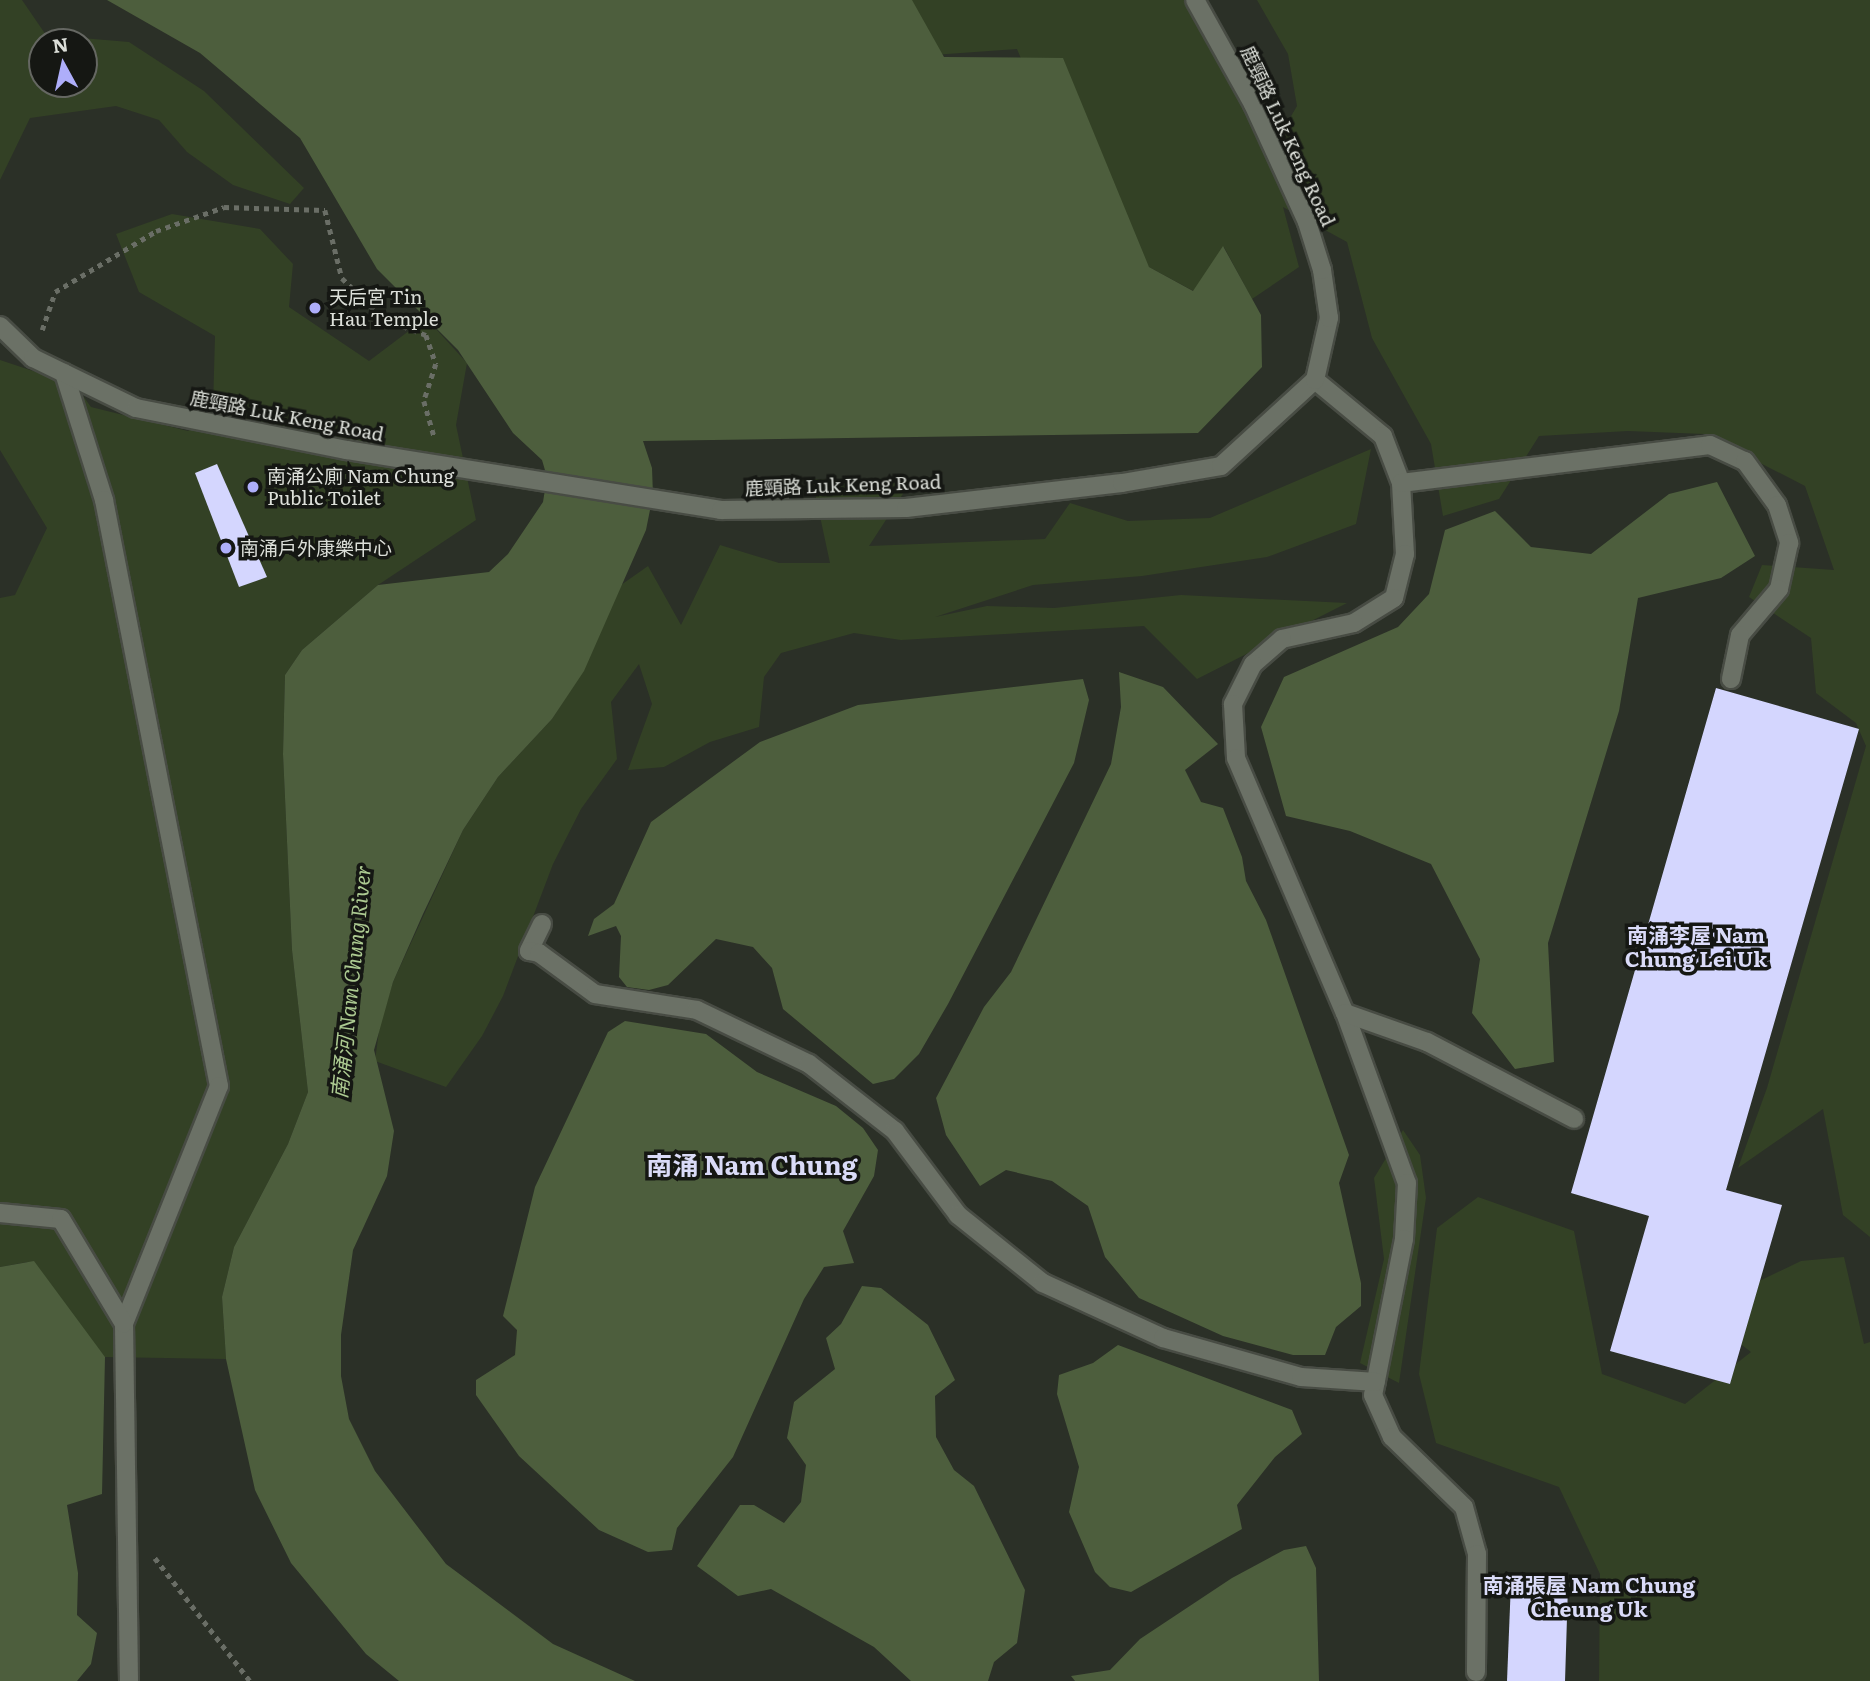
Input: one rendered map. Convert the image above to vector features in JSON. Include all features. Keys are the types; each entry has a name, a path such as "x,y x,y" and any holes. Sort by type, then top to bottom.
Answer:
{"street":[{"name":"鹿頸路 Luk Keng Road","path":"0,326 33,358 136,408 431,463 721,510 906,508 1122,483 1221,466 1315,380 1329,318 1316,250 1253,104 1195,0"},
{"path":"64,373 104,500 219,1086 124,1324 130,1681"},
{"path":"1315,380 1383,436 1401,483 1405,554 1394,598 1354,623 1282,639 1253,664 1233,704 1236,758 1345,1013 1407,1183 1404,1239 1373,1395 1392,1437 1465,1507 1477,1553 1476,1672"},
{"path":"1401,483 1710,445 1745,461 1777,505 1789,543 1779,589 1741,635 1731,679"},
{"path":"542,924 529,951 539,953 596,993 697,1010 809,1063 895,1131 958,1215 1043,1283 1163,1338 1301,1377 1376,1382"},
{"path":"1345,1013 1427,1042 1574,1119"},
{"path":"0,1213 61,1219 124,1324"}],"path":[{"path":"33,358 55,292 156,231 224,207 325,210 342,278 384,318 426,335 436,364 424,401 434,435 431,463"},
{"path":"129,1524 250,1681"}],"shaded area":[{"path":"0,0 22,0 41,28 28,28 28,98 98,98 98,39 129,42 204,91 304,188 290,204 233,185 187,152 159,120 116,106 30,118 0,180"},
{"path":"905,0 1188,0 1204,7 1269,154 1297,106 1288,54 1257,0 1870,0 1870,1237 1843,1215 1823,1109 1738,1168 1767,1088 1866,746 1856,723 1816,693 1811,638 1749,597 1762,565 1834,570 1805,486 1704,434 1628,431 1539,436 1499,499 1443,516 1431,444 1372,338 1347,242 1283,207 1299,267 1252,299 1224,247 1201,295 1149,267 1037,97 1017,49 933,55"},
{"path":"172,214 260,229 293,264 289,307 369,361 426,318 467,363 456,425 476,520 378,585 302,650 285,675 283,754 292,950 308,1092 288,1144 234,1247 222,1297 226,1359 105,1357 27,1262 0,1267 0,598 15,595 47,528 0,450 0,360 75,385 91,407 188,431 213,407 215,336 139,292 116,234"},
{"path":"1371,449 1356,524 1267,557 1142,576 1033,585 935,617 987,606 1054,608 1181,595 1347,603 1197,679 1144,626 901,640 854,633 781,653 764,677 759,727 710,742 664,767 628,770 652,704 639,664 611,702 617,759 581,809 553,864 503,996 482,1036 446,1087 375,1061 380,1023 393,982 463,830 498,777 552,719 583,671 621,585 648,566 681,625 720,545 779,563 830,563 812,479 910,483 869,546 1045,539 1070,503 1128,521 1210,518"},
{"path":"1403,1130 1420,1155 1426,1198 1399,1383 1360,1363 1384,1259 1374,1178"},
{"path":"1478,1197 1574,1231 1602,1374 1685,1404 1751,1352 1697,1311 1801,1261 1844,1257 1864,1344 1870,1342 1870,1681 1599,1681 1600,1574 1559,1487 1436,1443 1419,1374 1437,1228"}],"water":[{"name":"南涌河 Nam Chung River","path":"107,0 912,0 944,57 1063,58 1149,267 1193,291 1223,246 1261,315 1262,367 1198,433 643,441 652,468 653,495 646,530 584,671 552,719 498,777 463,830 423,914 393,982 374,1050 394,1131 387,1176 353,1250 341,1335 341,1376 349,1419 375,1471 446,1564 553,1644 635,1681 399,1681 366,1654 291,1563 255,1490 226,1359 222,1297 234,1247 288,1144 308,1092 292,950 283,754 285,675 302,650 378,585 489,572 508,554 543,502 547,477 542,460 513,433 458,350 377,269 300,138 200,53"},
{"path":"1717,482 1755,556 1721,578 1638,598 1619,711 1548,943 1554,1062 1515,1069 1472,1013 1480,959 1431,864 1350,831 1286,816 1261,727 1284,677 1398,627 1429,594 1445,530 1495,511 1531,547 1591,554 1669,494"},
{"path":"1119,672 1163,687 1218,744 1185,770 1201,802 1223,808 1242,857 1246,881 1266,920 1349,1155 1339,1183 1361,1283 1361,1306 1336,1327 1325,1355 1293,1355 1223,1336 1139,1298 1105,1257 1088,1206 1052,1181 1006,1170 980,1186 946,1135 936,1098 984,1007 1011,972 1111,764 1121,707"},
{"path":"1083,679 1089,700 1074,763 948,1004 919,1054 894,1079 873,1084 783,1009 772,968 753,947 716,939 668,985 649,990 627,987 619,977 621,936 616,926 588,936 594,919 614,904 651,822 760,742 858,705"},
{"path":"625,1021 706,1034 757,1072 836,1106 863,1128 878,1150 874,1176 843,1231 854,1263 824,1267 804,1299 733,1457 677,1528 672,1550 648,1552 599,1530 519,1456 476,1395 476,1380 515,1355 517,1330 503,1316 535,1187 608,1032"},
{"path":"34,1261 105,1357 102,1494 67,1505 78,1573 77,1615 97,1633 91,1664 77,1681 0,1681 0,1267"},
{"path":"862,1286 881,1288 928,1325 955,1380 935,1396 936,1437 954,1470 974,1486 1025,1590 1017,1643 994,1662 988,1681 911,1681 874,1647 771,1589 738,1596 697,1566 740,1505 754,1505 784,1523 801,1502 806,1465 787,1438 794,1402 835,1369 826,1338 841,1324"},
{"path":"1118,1345 1292,1410 1302,1434 1275,1457 1237,1505 1242,1529 1131,1592 1110,1587 1095,1572 1069,1512 1079,1467 1057,1394 1059,1375 1093,1363"},
{"path":"1306,1546 1316,1568 1319,1681 1075,1681 1071,1676 1110,1670 1140,1639 1232,1578 1284,1550"}],"building":[{"path":"217,464 267,577 239,587 195,473"},
{"path":"1716,688 1859,729 1726,1190 1782,1205 1730,1384 1610,1351 1649,1216 1571,1193"},
{"path":"1511,1582 1568,1585 1565,1681 1507,1681"}],"place":[{"name":"天后宮 Tin Hau Temple","path":"315,308"},
{"name":"南涌公廁 Nam Chung Public Toilet","path":"253,487"},
{"name":"南涌戶外康樂中心","path":"226,548"}],"district":[{"name":"南涌李屋 Nam Chung Lei Uk","path":"1696,946"},
{"name":"南涌 Nam Chung","path":"752,1164"},
{"name":"南涌張屋 Nam Chung Cheung Uk","path":"1589,1596"}]}
